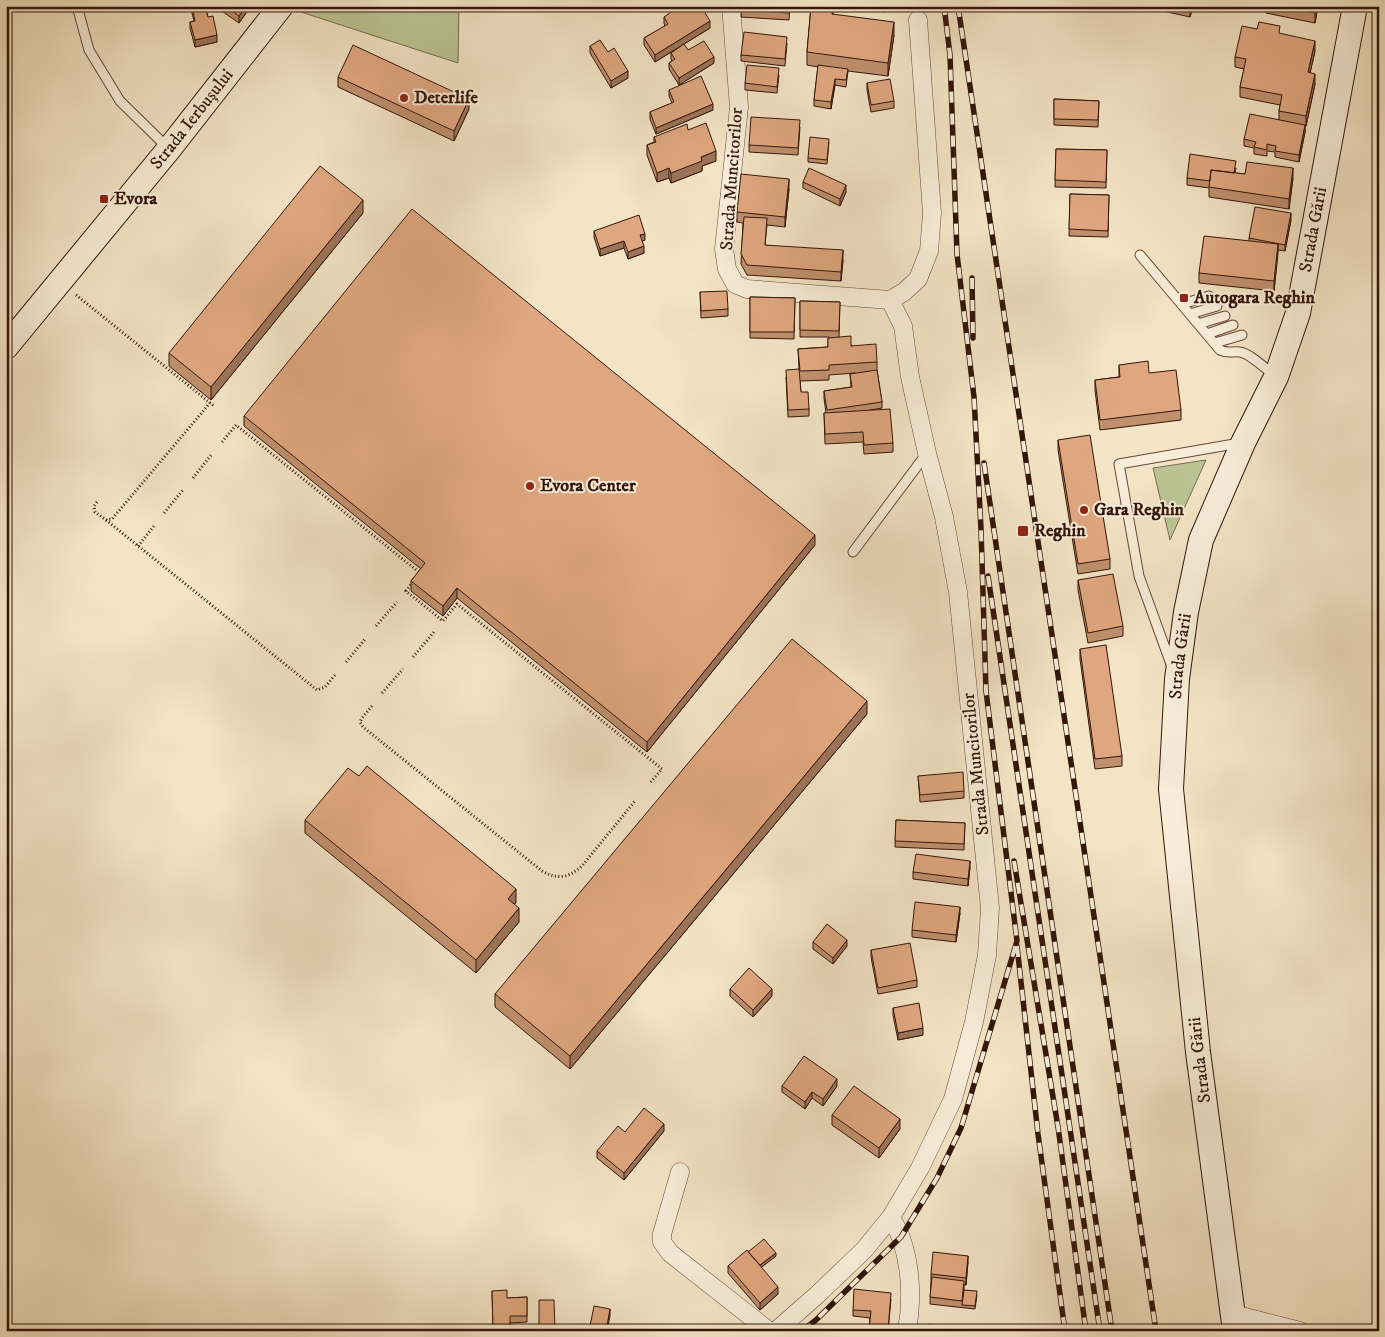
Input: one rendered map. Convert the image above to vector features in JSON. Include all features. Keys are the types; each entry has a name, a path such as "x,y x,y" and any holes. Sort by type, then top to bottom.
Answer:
{"main road":[{"name":"Strada Ierbușului","path":"6,347 169,149 281,6"},
{"name":"Strada Gării","path":"1234,1322 1198,1052 1172,789 1177,678 1186,612 1201,540 1243,443 1276,376 1298,313 1355,6"}],"street":[{"name":"Strada Muncitorilor","path":"731,6 739,107 724,249 727,268 734,284 747,289 890,300 903,326 910,376 944,517 958,592 990,908 985,964 974,1022 953,1099 920,1168 891,1217 864,1250 776,1331"},
{"path":"890,300 904,292 918,279 929,251 932,213 918,20"},
{"path":"680,1172 662,1234 662,1242 670,1253 769,1331"},
{"path":"891,1217 901,1237 909,1277 909,1318 907,1331"},
{"path":"1234,1322 1300,1331"}],"lane":[{"path":"77,6 89,50 120,101 169,149"},
{"path":"1140,255 1220,350 1227,353 1240,352 1246,354 1276,376"},
{"path":"1182,304 1209,296"},
{"path":"1190,314 1217,306"},
{"path":"1198,324 1225,316"},
{"path":"1207,334 1233,325"},
{"path":"1215,343 1242,335"},
{"path":"1177,678 1139,576 1119,464 1243,443"},
{"path":"853,552 927,452"}],"path":[{"path":"71,290 214,406"},
{"path":"106,520 112,519 210,403"},
{"path":"222,442 236,425 244,431 420,574 406,591 444,621 457,604 662,769 649,784"},
{"path":"193,478 212,454"},
{"path":"164,513 184,490"},
{"path":"97,502 94,506 95,512 317,690 325,688 335,675"},
{"path":"138,546 154,526"},
{"path":"376,626 397,602"},
{"path":"413,657 434,632"},
{"path":"346,662 366,638"},
{"path":"382,693 403,669"},
{"path":"372,706 360,722 363,727 550,876 563,877 573,874 582,866 635,801"}],"green space":[{"path":"306,6 459,6 458,63 301,12"},
{"path":"1206,460 1170,540 1153,468"}],"building":[{"path":"192,6 205,6 208,17 213,16 217,35 195,40 190,22 195,21"},
{"path":"225,6 246,6 239,16"},
{"path":"680,6 684,6 687,12 696,6 701,6 710,21 655,55 644,38 668,24 664,17"},
{"path":"742,6 790,6 789,13 741,10"},
{"path":"811,6 833,6 832,14 894,22 888,63 807,52"},
{"path":"1283,6 1316,6 1315,13"},
{"path":"1259,22 1280,26 1279,33 1315,41 1308,72 1315,74 1306,116 1279,111 1282,95 1240,87 1246,59 1235,57 1242,26 1257,29"},
{"path":"744,32 787,37 785,59 741,55"},
{"path":"600,40 608,52 614,48 628,71 611,81 590,46"},
{"path":"704,41 714,57 679,78 669,63 675,59 671,53 684,44 688,50"},
{"name":"Deterlife","path":"353,45 469,99 454,131 338,77"},
{"path":"747,65 779,68 777,87 745,83"},
{"path":"818,65 848,69 846,80 835,79 831,102 814,100"},
{"path":"701,76 713,104 656,128 650,112 674,102 669,90"},
{"path":"890,79 894,101 871,105 867,83"},
{"path":"1054,99 1099,101 1098,120 1054,119"},
{"path":"1250,114 1305,125 1299,155 1275,151 1276,146 1267,144 1267,150 1254,147 1256,142 1244,139"},
{"path":"751,117 800,120 798,148 749,145"},
{"path":"706,123 716,151 701,157 702,161 671,173 669,168 657,173 647,145 656,142 654,137 687,124 688,130"},
{"path":"810,137 829,139 827,160 808,158"},
{"path":"1056,149 1107,150 1106,182 1055,180"},
{"path":"1190,154 1236,161 1234,173 1211,170 1210,181 1187,178"},
{"path":"1247,162 1293,168 1289,199 1209,187 1211,170 1245,174"},
{"path":"320,166 363,200 211,387 169,353"},
{"path":"809,168 846,185 840,199 803,182"},
{"path":"741,174 789,179 785,217 737,212"},
{"path":"1070,194 1109,195 1108,231 1069,229"},
{"path":"1255,207 1291,213 1285,245 1249,238"},
{"name":"Evora Center","path":"412,209 815,535 647,742 457,588 443,606 411,581 425,563 244,416"},
{"path":"639,215 645,234 640,235 644,246 628,252 624,241 600,249 594,231"},
{"path":"744,217 767,218 765,245 843,250 841,272 747,265 741,254"},
{"path":"1204,236 1278,244 1274,281 1199,273"},
{"path":"727,291 728,309 701,311 700,292"},
{"path":"750,297 795,298 794,332 750,332"},
{"path":"800,301 840,302 839,331 800,330"},
{"path":"851,336 851,346 876,344 877,362 829,365 829,370 800,371 798,349 828,347 828,338"},
{"path":"1148,361 1149,373 1176,370 1181,410 1100,420 1095,380 1120,377 1119,365"},
{"path":"799,369 801,392 808,392 809,409 788,410 786,370"},
{"path":"877,370 882,402 827,410 824,391 852,387 850,374"},
{"path":"890,409 893,443 864,445 863,432 825,434 824,413"},
{"name":"Gara Reghin","path":"1090,435 1110,559 1078,564 1058,440"},
{"path":"1113,574 1123,626 1088,633 1078,580"},
{"path":"792,639 867,701 570,1056 495,994"},
{"path":"1106,645 1122,756 1095,759 1080,649"},
{"path":"367,766 516,889 508,899 519,908 476,960 305,820 348,768 359,776"},
{"path":"963,772 964,791 920,795 918,776"},
{"path":"896,820 965,823 964,844 895,841"},
{"path":"916,854 970,861 968,879 913,872"},
{"path":"915,902 960,907 956,935 912,930"},
{"path":"827,924 847,940 833,958 813,942"},
{"path":"910,943 917,980 878,988 871,950"},
{"path":"749,968 772,989 753,1010 730,989"},
{"path":"919,1003 923,1028 898,1033 893,1008"},
{"path":"804,1056 837,1079 823,1099 812,1092 805,1102 782,1086"},
{"path":"854,1086 900,1119 879,1148 832,1115"},
{"path":"644,1108 664,1124 624,1173 597,1151 618,1126 625,1132"},
{"path":"764,1239 776,1253 760,1265 748,1252"},
{"path":"747,1250 778,1287 760,1303 728,1266"},
{"path":"933,1252 968,1256 966,1278 931,1274"},
{"path":"932,1277 964,1281 962,1301 930,1297"},
{"path":"854,1289 891,1293 888,1331 869,1330 871,1311 853,1310"},
{"path":"507,1290 507,1298 527,1297 527,1316 510,1316 510,1325 493,1326 492,1291"},
{"path":"964,1290 977,1291 975,1306 962,1305"},
{"path":"539,1300 554,1300 555,1331 539,1331"},
{"path":"594,1306 610,1309 606,1331 589,1331"},
{"path":"928,1325 979,1331 927,1331"},
{"path":"557,1326 572,1326 572,1329 576,1329 576,1331 557,1331"},
{"path":"510,1328 511,1331 493,1331 493,1329"},
{"path":"537,1328 537,1331 517,1331 517,1329"}],"railway":[{"path":"802,1331 816,1320 901,1237 937,1178 961,1128 1017,941 986,691 981,529 974,397 957,254 950,55 944,6"},
{"path":"958,6 1156,1331"},
{"path":"972,278 973,338"},
{"path":"984,463 1112,1331"},
{"path":"988,576 1100,1331"},
{"path":"1014,861 1058,1127 1086,1331"},
{"path":"1017,946 1038,1134 1065,1331"}],"place":[{"name":"Deterlife","path":"404,98"},
{"name":"Evora","path":"104,199"},
{"name":"Autogara Reghin","path":"1184,298"},
{"name":"Evora Center","path":"530,486"},
{"name":"Gara Reghin","path":"1084,510"},
{"name":"Reghin","path":"1023,531"}]}
